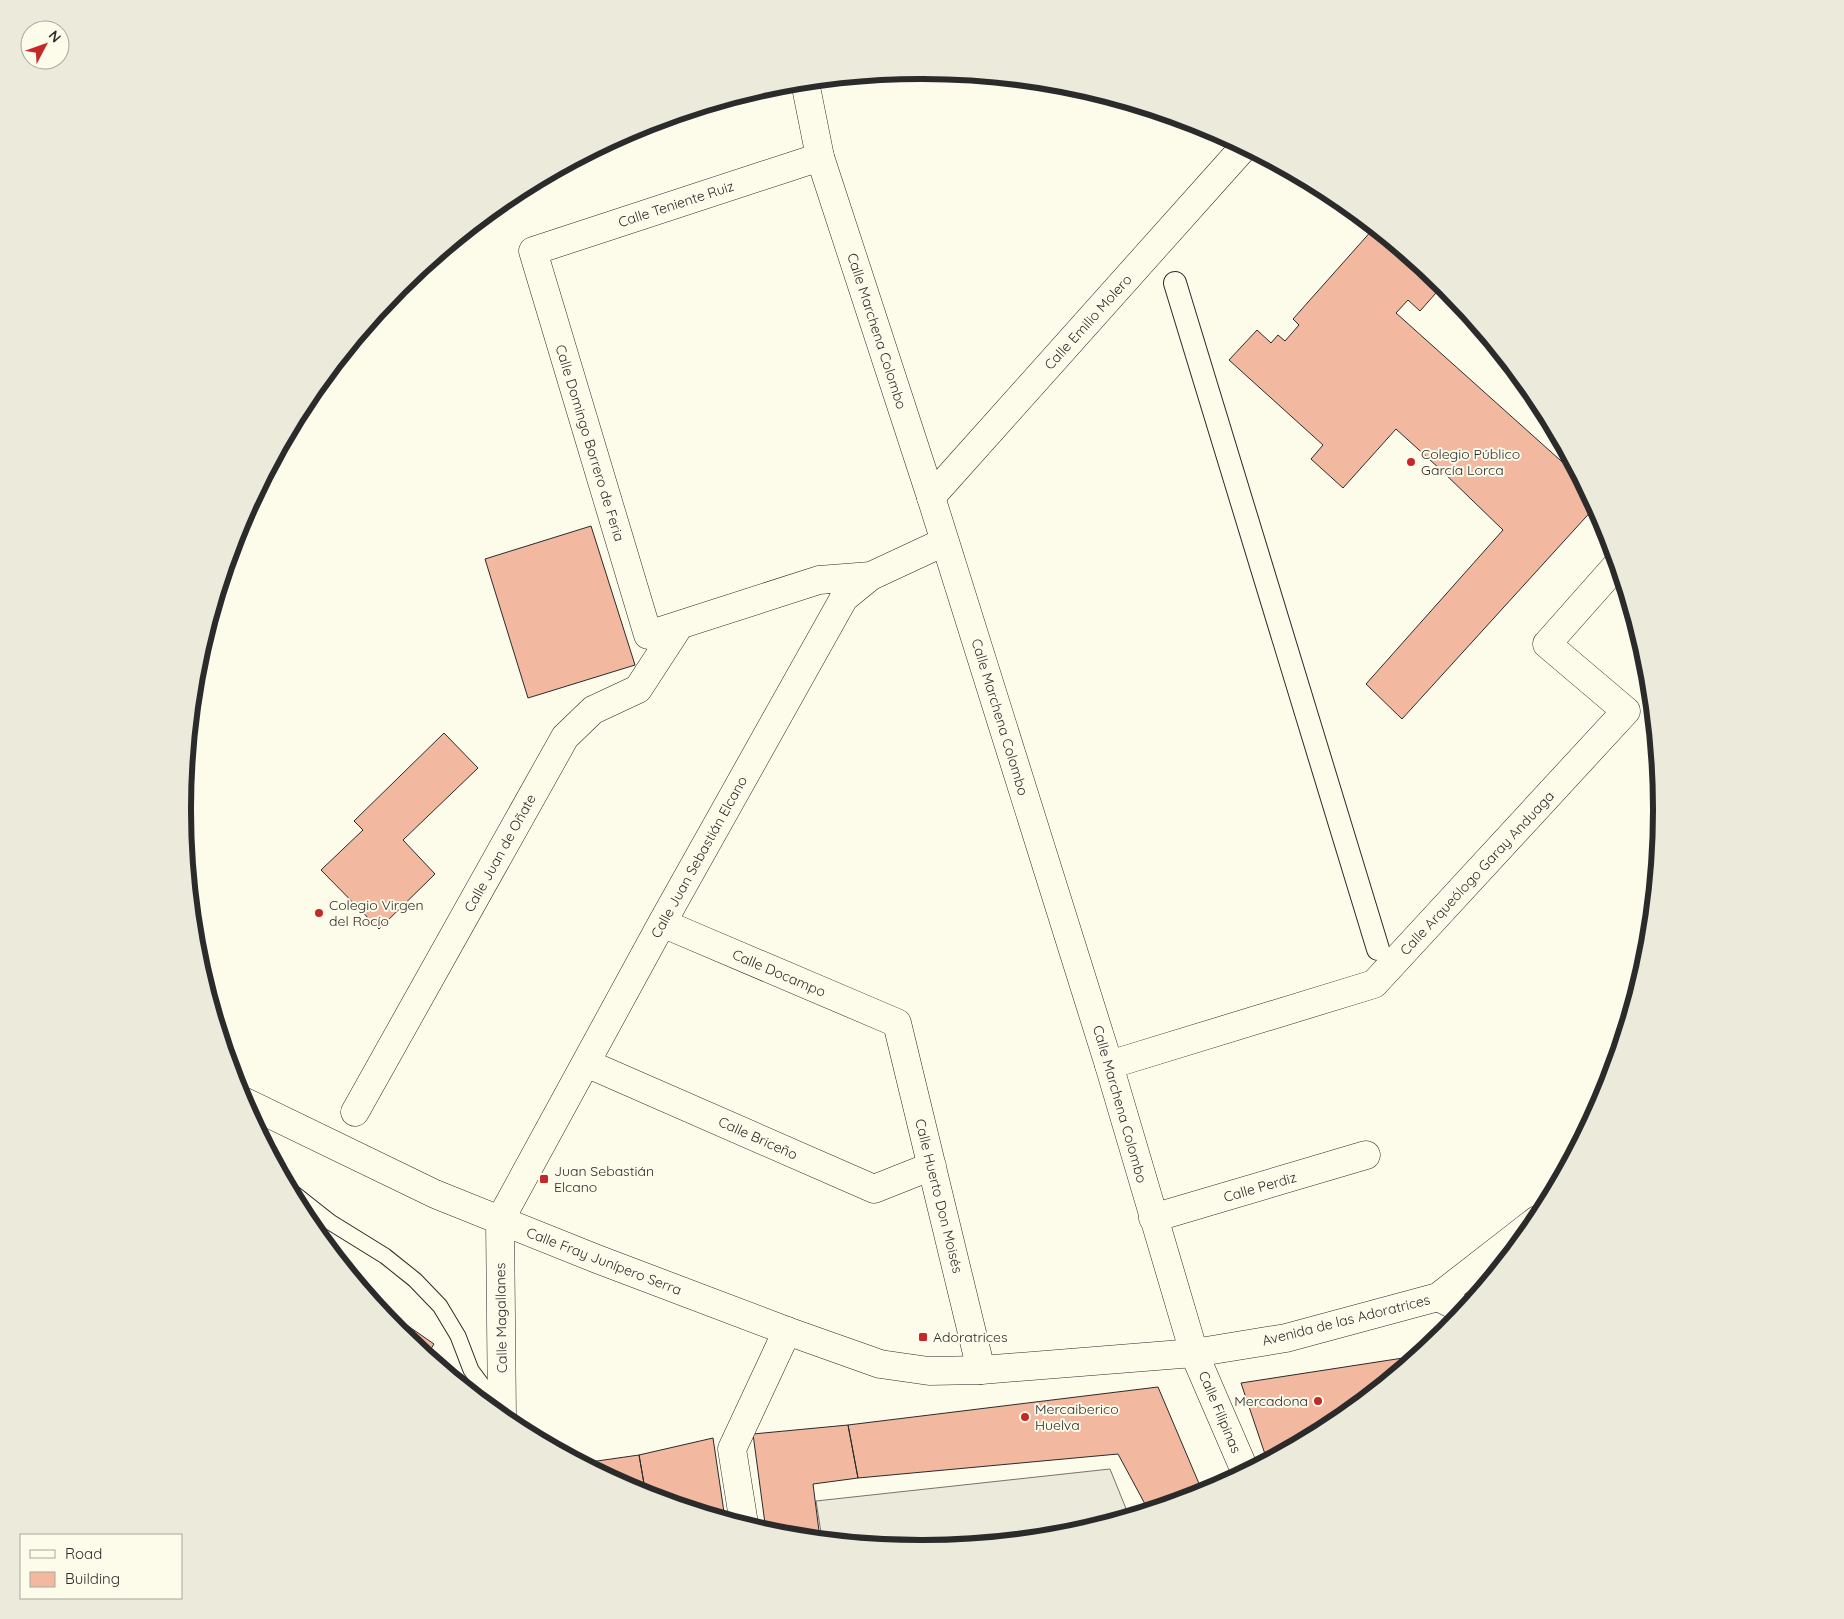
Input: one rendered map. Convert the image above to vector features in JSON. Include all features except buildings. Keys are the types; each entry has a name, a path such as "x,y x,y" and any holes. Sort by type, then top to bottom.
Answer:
{"street":[{"name":"Calle Marchena Colombo","path":"806,88 820,157 931,497 1109,1065 1194,1353"},
{"name":"Calle Emilio Molero","path":"931,497 1240,152"},
{"name":"Calle Teniente Ruiz","path":"533,251 820,157"},
{"name":"Calle Domingo Borrero de Feria","path":"533,251 648,635 679,626"},
{"path":"1175,283 1378,948"},
{"name":"Calle Juan Sebastián Elcano","path":"500,1220 662,923 844,598 871,576 944,542"},
{"name":"Calle Arqueólogo Garay Anduaga","path":"1109,1065 1374,984 1626,711 1547,644 1612,570"},
{"path":"679,626 819,580 871,576"},
{"name":"Calle Juan de Oñate","path":"355,1112 565,737 593,710 638,689 679,626"},
{"name":"Calle Docampo","path":"662,923 897,1023"},
{"name":"Calle Huerto Don Moisés","path":"897,1023 981,1370"},
{"name":"Calle Briceño","path":"586,1063 874,1189 932,1166"},
{"name":"Calle Fray Junípero Serra","path":"255,1107 435,1194 597,1259 787,1331 880,1364 928,1371 981,1370"},
{"name":"Calle Perdiz","path":"1153,1218 1366,1155"},
{"name":"Calle Magallanes","path":"500,1220 502,1407"},
{"name":"Avenida de las Adoratrices","path":"981,1370 1194,1353 1286,1338 1438,1297 1513,1239"},
{"path":"1438,1297 1457,1306"},
{"path":"743,1517 732,1450 787,1331"},
{"name":"Calle Filipinas","path":"1194,1353 1243,1466"}],"lane":[{"path":"307,1204 330,1222 385,1256 415,1280 440,1306 458,1336 470,1370 491,1399"}],"shaded area":[{"path":"1110,1469 1127,1510 1065,1526 1017,1534 970,1539 874,1539 821,1533 816,1501"}],"place":[{"name":"Colegio Público García Lorca","path":"1411,462"},
{"name":"Colegio Virgen del Rocío","path":"319,913"},
{"name":"Juan Sebastián Elcano","path":"544,1179"},
{"name":"Adoratrices","path":"923,1337"},
{"name":"Mercadona","path":"1318,1401"},
{"name":"Mercaiberico Huelva","path":"1025,1417"}]}
